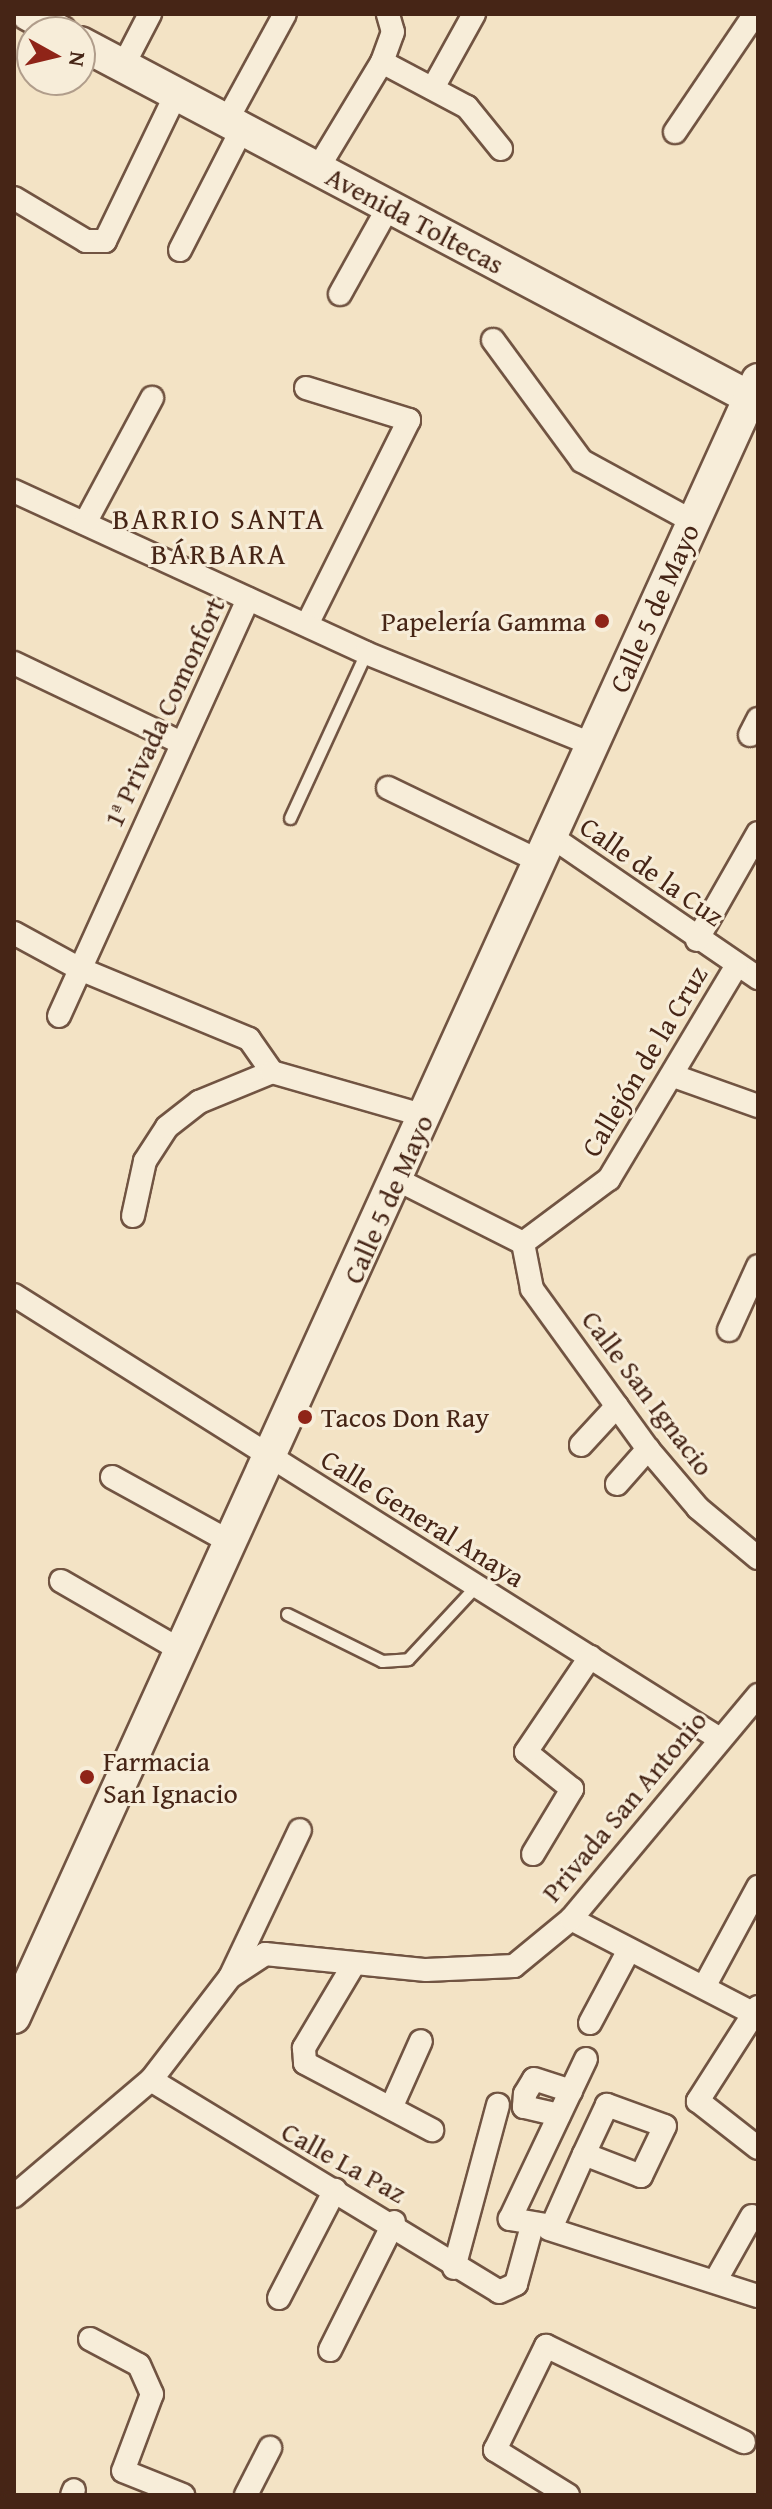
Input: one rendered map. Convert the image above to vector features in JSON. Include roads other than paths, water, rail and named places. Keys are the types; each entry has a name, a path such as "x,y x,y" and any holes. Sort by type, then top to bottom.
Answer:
{"street":[{"path":"123,66 150,14"},
{"path":"180,250 285,14"},
{"path":"318,168 382,62 393,32 388,14"},
{"path":"433,88 474,14"},
{"path":"675,132 755,14"},
{"name":"Avenida Toltecas","path":"96,52 175,96 389,206 754,389"},
{"path":"382,62 467,107 501,149"},
{"path":"14,198 86,241 105,241 175,96"},
{"path":"340,294 389,206"},
{"path":"493,340 582,461 692,521"},
{"path":"306,388 409,420 307,625"},
{"name":"Calle 5 de Mayo","path":"14,2017 754,389"},
{"path":"85,523 152,398"},
{"path":"14,491 248,599"},
{"name":"1ª Privada Comonfort","path":"59,1016 248,599 366,653 594,745"},
{"path":"14,663 182,743"},
{"name":"Calle de la Cuz","path":"388,788 547,850 758,978"},
{"path":"697,940 758,833"},
{"path":"14,933 80,969 249,1039 272,1072"},
{"name":"Callejón de la Cruz","path":"523,1243 609,1179 674,1076 736,967"},
{"path":"133,1216 145,1161 167,1127 199,1102 272,1072 425,1116"},
{"path":"674,1076 758,1106"},
{"path":"396,1179 523,1243"},
{"name":"Calle San Ignacio","path":"523,1243 532,1289 648,1449 698,1508 756,1552"},
{"path":"729,1330 758,1266"},
{"name":"Calle General Anaya","path":"14,1295 270,1459 720,1739"},
{"path":"581,1445 617,1406"},
{"path":"617,1484 648,1449"},
{"path":"112,1477 232,1543"},
{"path":"61,1581 182,1651"},
{"path":"533,1854 572,1789 526,1752 590,1657"},
{"name":"Privada San Antonio","path":"14,2196 151,2080 230,1977 265,1954 354,1964 514,1966 571,1919 758,1695"},
{"path":"230,1977 300,1830"},
{"path":"704,1987 758,1887"},
{"path":"571,1919 757,2012 698,2101 758,2148"},
{"path":"590,2023 629,1950"},
{"path":"354,1964 302,2056 432,2130"},
{"path":"391,2108 421,2041"},
{"path":"586,2059 510,2219 717,2278 758,2296"},
{"path":"559,2115 524,2107 525,2094 534,2079 571,2091"},
{"name":"Calle La Paz","path":"151,2080 394,2222 454,2268 508,2293 540,2228"},
{"path":"454,2268 498,2105"},
{"path":"540,2228 584,2154 607,2105 665,2131 641,2176 584,2154"},
{"path":"279,2298 335,2190"},
{"path":"717,2278 752,2216"},
{"path":"330,2350 394,2222"},
{"path":"90,2339 139,2365 152,2394 123,2471 183,2495"},
{"path":"568,2495 540,2487 495,2450 546,2346 744,2442"},
{"path":"246,2495 270,2448"}],"lane":[{"path":"290,818 366,653"},
{"path":"287,1614 382,1661 408,1659 476,1586"}],"place":[{"name":"Papelería Gamma","path":"602,621"},
{"name":"Tacos Don Ray","path":"305,1417"},
{"name":"Farmacia San Ignacio","path":"87,1777"}],"district":[{"name":"BARRIO SANTA BÁRBARA","path":"219,535"}]}
